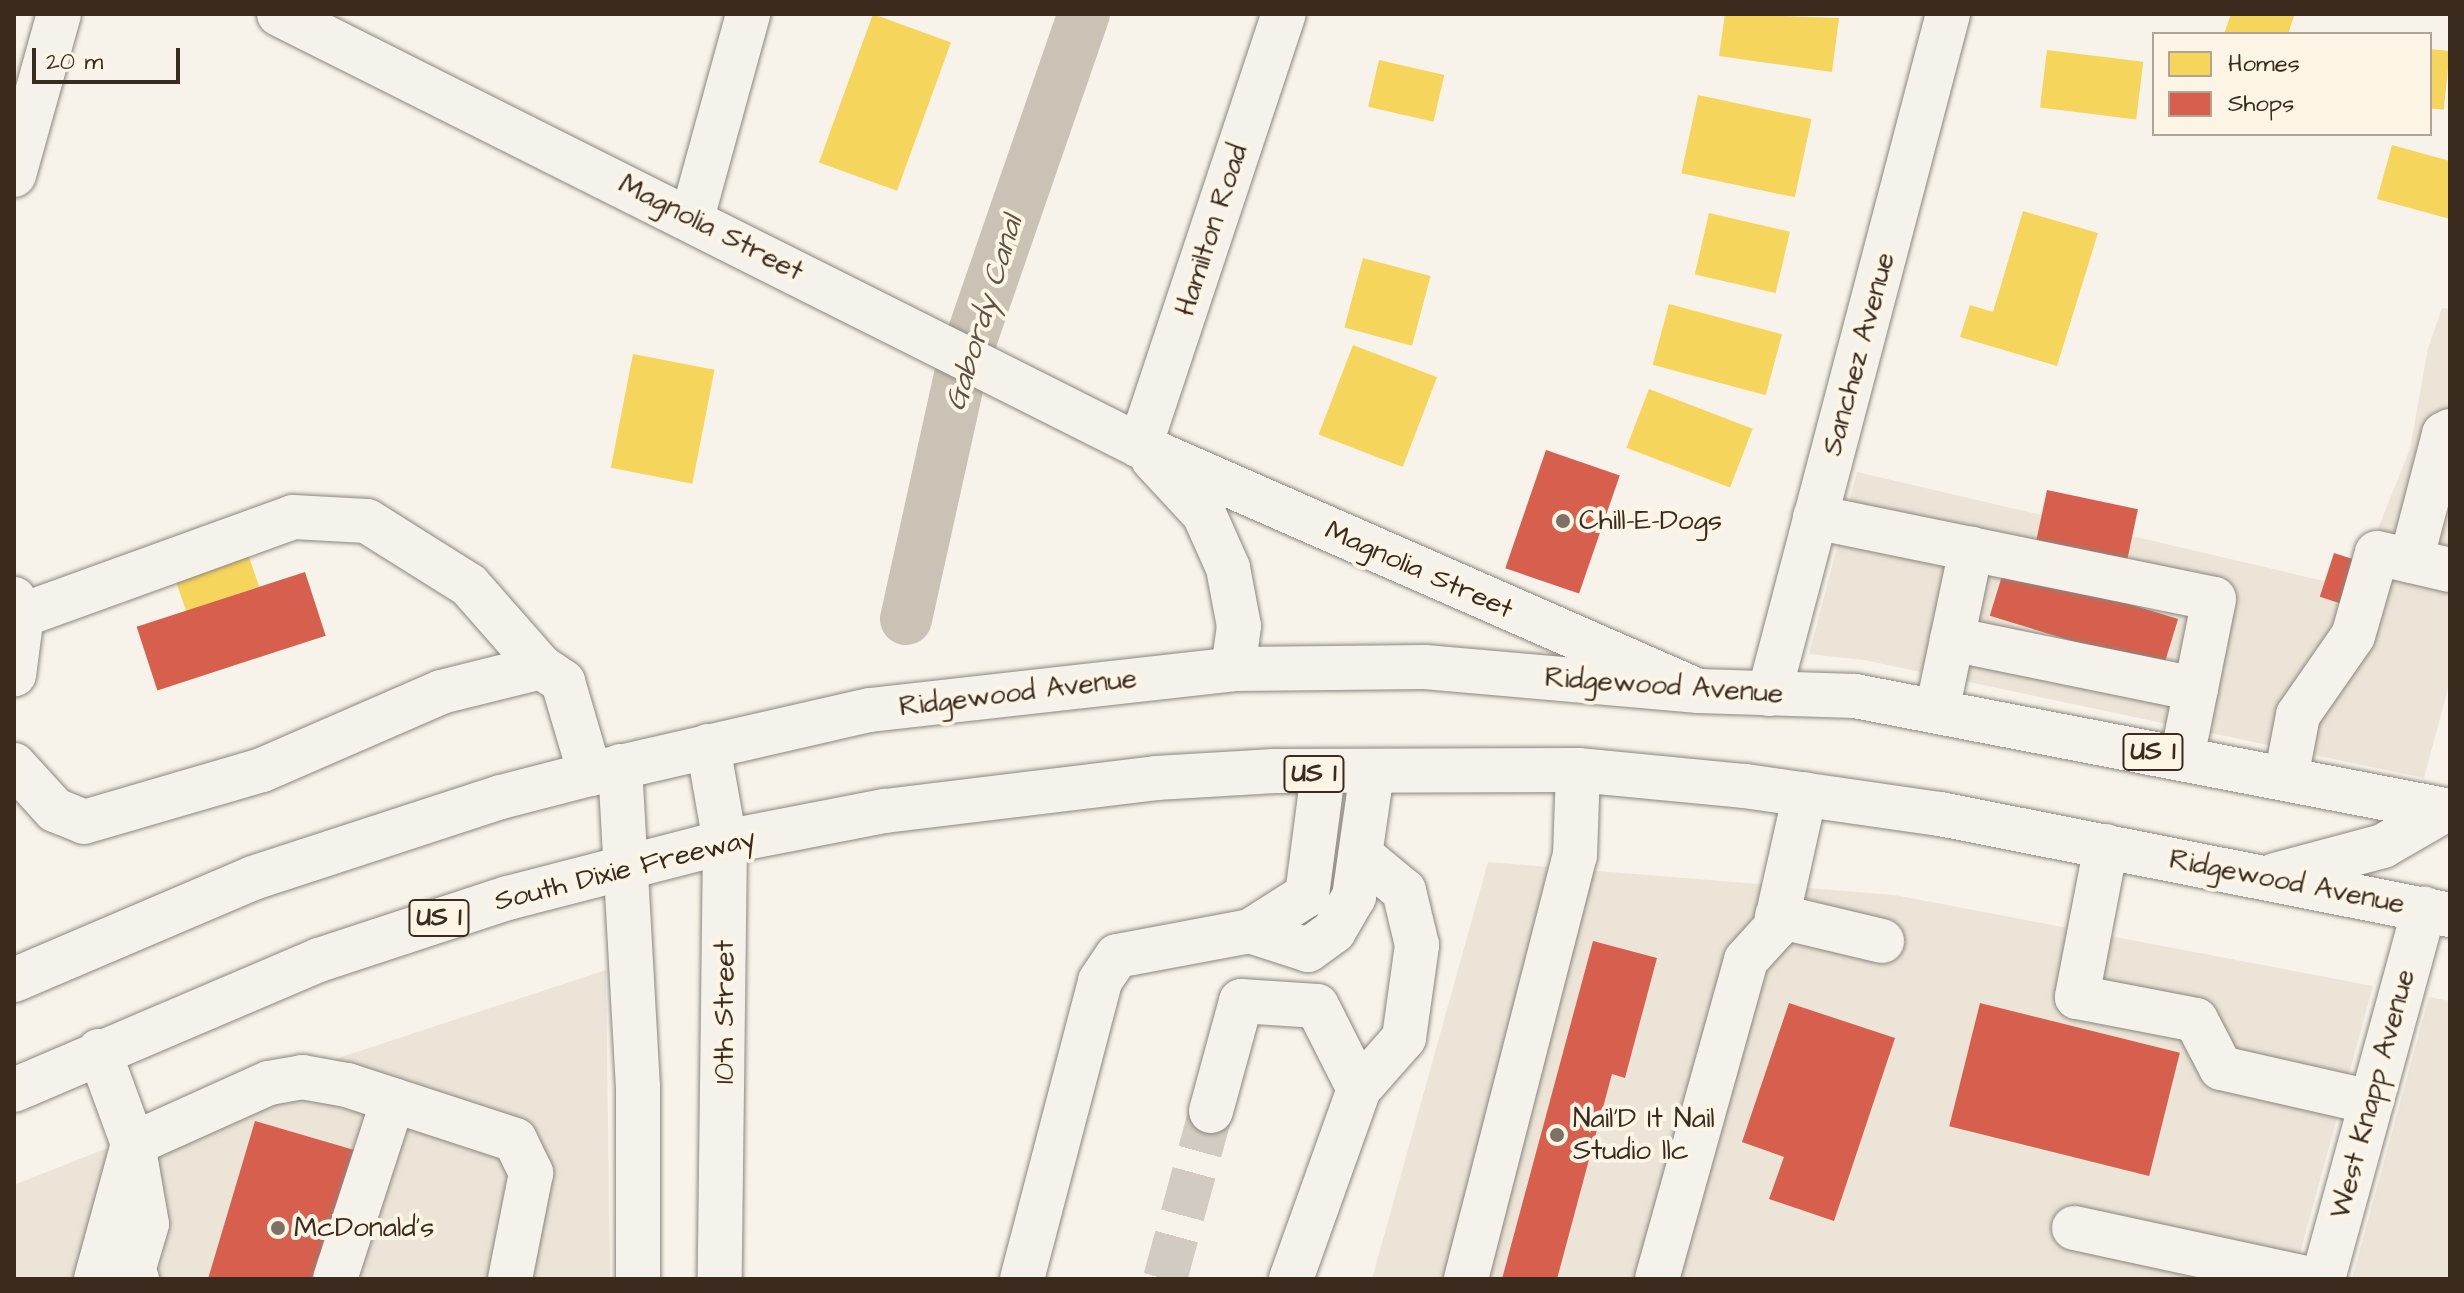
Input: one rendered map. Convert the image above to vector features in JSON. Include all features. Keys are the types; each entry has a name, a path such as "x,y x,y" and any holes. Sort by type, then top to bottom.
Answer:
{"main road":[{"path":"14,175 59,14"},
{"name":"Magnolia Street","path":"279,14 692,218 1140,446 1699,691"},
{"path":"692,218 748,14"},
{"name":"Hamilton Road","path":"1140,446 1284,14"},
{"name":"Sanchez Avenue","path":"1769,694 1948,14"},
{"path":"2286,778 2298,715 2353,636 2377,553 2430,565 2444,434 2450,431"},
{"name":"Magnolia Street","path":"1140,446 1204,514 1228,568 1239,626 1233,669"},
{"path":"14,675 17,608 293,517 367,521 469,585 541,667 563,682 605,770 630,867 638,1279"},
{"path":"1815,517 2214,599 2182,758"},
{"path":"1937,711 1971,549"},
{"path":"1952,639 2196,689"},
{"path":"14,765 55,810 84,822 262,770 441,692 541,667"},
{"name":"Ridgewood Avenue","path":"708,746 870,710 1233,669 1425,667 1699,691 1855,696 2286,778 2448,805"},
{"name":"US 1","path":"14,980 253,878 501,797 708,746"},
{"name":"10th Street","path":"708,746 725,842 720,1279"},
{"path":"1466,1279 1575,856 1578,770"},
{"name":"Ridgewood Avenue","path":"885,811 1156,778 1578,770 1805,794 2265,877 2441,903"},
{"path":"1250,931 1308,950 1334,931 1354,897 1372,772"},
{"path":"1022,1279 1100,981 1117,956 1250,931 1307,895 1323,774"},
{"path":"1657,1279 1746,960 1775,928 1805,794"},
{"path":"2265,877 2383,846 2448,805"},
{"name":"South Dixie Freeway","path":"14,1090 99,1051 319,960 439,918 725,842 885,811"},
{"path":"2106,846 2077,997 2196,1020 2221,1068 2371,1102"},
{"path":"1291,1279 1359,1089 1404,1038 1417,945 1404,891 1361,855"},
{"name":"West Knapp Avenue","path":"2323,1279 2371,1102 2441,903"},
{"path":"1777,916 1882,941"},
{"path":"1211,1111 1241,1001 1317,1006 1359,1089"},
{"path":"99,1051 133,1144 124,1277"},
{"path":"133,1144 269,1083 302,1077 397,1102 515,1140 531,1173 510,1279"},
{"path":"335,1279 397,1102"},
{"path":"367,1279 396,1185 397,1102"},
{"path":"2074,1228 2309,1279"}],"shaded area":[{"path":"2442,308 2450,309 2450,681 2424,778 1864,660 1809,654 1857,472 2354,588 2410,449 2428,348"},
{"path":"1488,862 1894,895 2373,986 2293,1279 1372,1279"},
{"path":"606,970 610,1279 14,1279 14,1185 317,1065"},
{"path":"2429,997 2450,1001 2450,1279 2352,1279"}],"building: Homes":[{"path":"873,14 951,42 897,191 819,162"},
{"path":"1725,14 1839,18 1832,72 1719,56"},
{"path":"2231,14 2294,16 2289,32 2225,32"},
{"path":"2432,49 2450,51 2444,110 2432,109"},
{"path":"2047,50 2143,62 2136,119 2040,108"},
{"path":"1379,60 1444,75 1433,122 1368,107"},
{"path":"1698,95 1811,119 1795,197 1681,173"},
{"path":"2392,145 2450,161 2450,219 2377,199"},
{"path":"2023,211 2098,233 2057,366 1960,337 1970,305 1993,312"},
{"path":"1709,213 1790,232 1776,293 1695,274"},
{"path":"1363,258 1431,276 1412,346 1344,328"},
{"path":"1669,304 1782,334 1766,395 1653,365"},
{"path":"1353,345 1437,377 1403,467 1319,435"},
{"path":"633,354 714,370 692,484 611,468"},
{"path":"1649,389 1753,429 1730,488 1626,448"},
{"path":"239,528 259,587 186,612 166,553"}],"building: Shops":[{"name":"Chill-E-Dogs","path":"1546,450 1620,475 1579,594 1505,568"},
{"path":"2047,490 2138,509 2125,568 2035,549"},
{"path":"2334,553 2355,560 2341,604 2320,597"},
{"path":"2005,566 2178,619 2163,669 1990,616"},
{"path":"305,572 326,636 157,690 137,627"},
{"path":"1593,941 1657,958 1625,1078 1612,1074 1557,1279 1502,1279"},
{"path":"1789,1003 1895,1038 1834,1221 1769,1199 1784,1157 1742,1142"},
{"path":"1980,1003 2180,1053 2149,1176 1949,1126"},
{"path":"255,1121 361,1152 323,1279 208,1279"}],"waterway":[{"name":"Gabordy Canal","path":"906,619 962,366 1084,14"}],"tunnel":[{"path":"1165,1279 1211,1111"}],"place":[{"name":"Chill-E-Dogs","path":"1563,521"},
{"name":"Nail'D It Nail Studio llc","path":"1557,1135"},
{"name":"McDonald's","path":"278,1228"}]}
